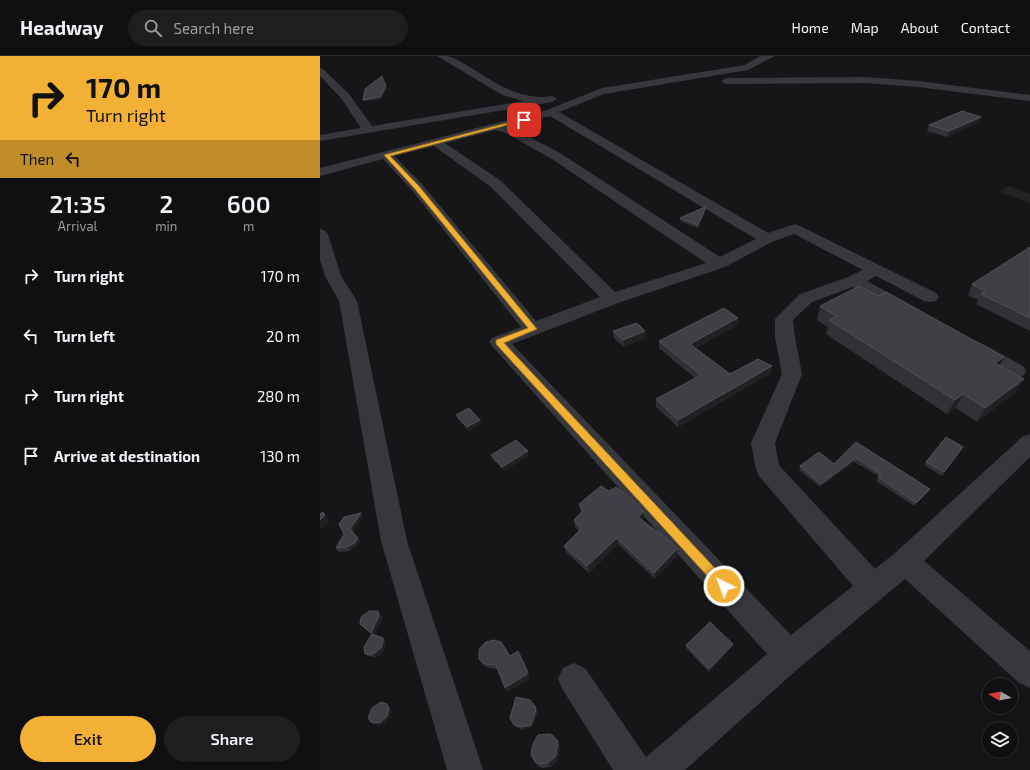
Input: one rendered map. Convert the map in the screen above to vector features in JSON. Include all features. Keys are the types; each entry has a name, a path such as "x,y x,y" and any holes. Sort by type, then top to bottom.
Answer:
{"street":[{"path":"441,56 452,60 516,98 546,100"},
{"path":"320,137 748,67 764,56"},
{"path":"320,71 345,96 368,129"},
{"path":"660,81 865,80 918,84 1030,98"},
{"path":"320,172 551,112 602,91"},
{"path":"551,112 767,239"},
{"path":"496,127 510,131 556,156 719,264"},
{"path":"436,142 496,184 612,299"},
{"path":"386,155 416,186 533,329"},
{"path":"789,656 499,342 612,299 719,264 767,239 795,229 930,297"},
{"path":"320,234 333,276 348,301 394,541 465,770"},
{"path":"873,588 768,469 762,443 792,374 785,337 784,319 806,298 854,281 876,270"},
{"path":"854,281 922,318"},
{"path":"962,341 1016,371"},
{"path":"658,770 789,656 906,562 1030,443"},
{"path":"906,562 1030,672"},
{"path":"574,679 633,770"}],"shaded area":[{"path":"1009,186 1030,194 1030,203 999,192"}],"building":[{"path":"382,76 386,86 380,97 363,100 365,89"},
{"path":"962,111 981,117 949,131 929,125"},
{"path":"705,207 698,225 680,218"},
{"path":"1030,247 1030,318 981,294 985,291 972,284"},
{"path":"859,286 878,296 886,292 1004,357 995,363 1024,379 985,408 963,394 955,400 829,320 836,316 820,306"},
{"path":"724,308 738,318 690,344 730,374 758,359 772,366 678,420 656,399 701,375 659,341"},
{"path":"637,323 645,331 623,340 613,331"},
{"path":"469,408 480,420 467,427 456,415"},
{"path":"946,437 963,447 944,472 926,462"},
{"path":"516,440 528,451 502,467 491,455"},
{"path":"856,442 930,489 916,503 878,477 881,474 856,458 821,484 800,466 819,452 834,464"},
{"path":"601,486 609,491 616,487 634,501 643,512 638,517 671,542 677,549 654,573 617,538 587,566 564,546 581,529 574,520 583,511 579,504"},
{"path":"323,512 325,515 320,520 320,514"},
{"path":"361,513 350,529 358,538 355,543 347,547 336,548 344,534 339,524 344,517"},
{"path":"369,611 378,611 379,616 371,633 360,624 361,617"},
{"path":"710,622 733,644 709,669 686,645"},
{"path":"372,634 383,638 381,648 373,654 365,654 364,647"},
{"path":"494,640 501,642 510,656 518,651 527,670 527,674 505,688 496,665 485,664 479,659 480,648 486,642"},
{"path":"516,697 530,700 535,706 536,710 531,725 522,727 514,725 510,718"},
{"path":"381,702 387,704 389,709 387,716 381,722 372,723 368,718 372,708"},
{"path":"538,735 552,735 558,741 556,756 548,763 539,764 535,762 531,754 533,744"}],"route":[{"path":"524,120 386,155 416,186 533,329 499,342 724,586"}]}
